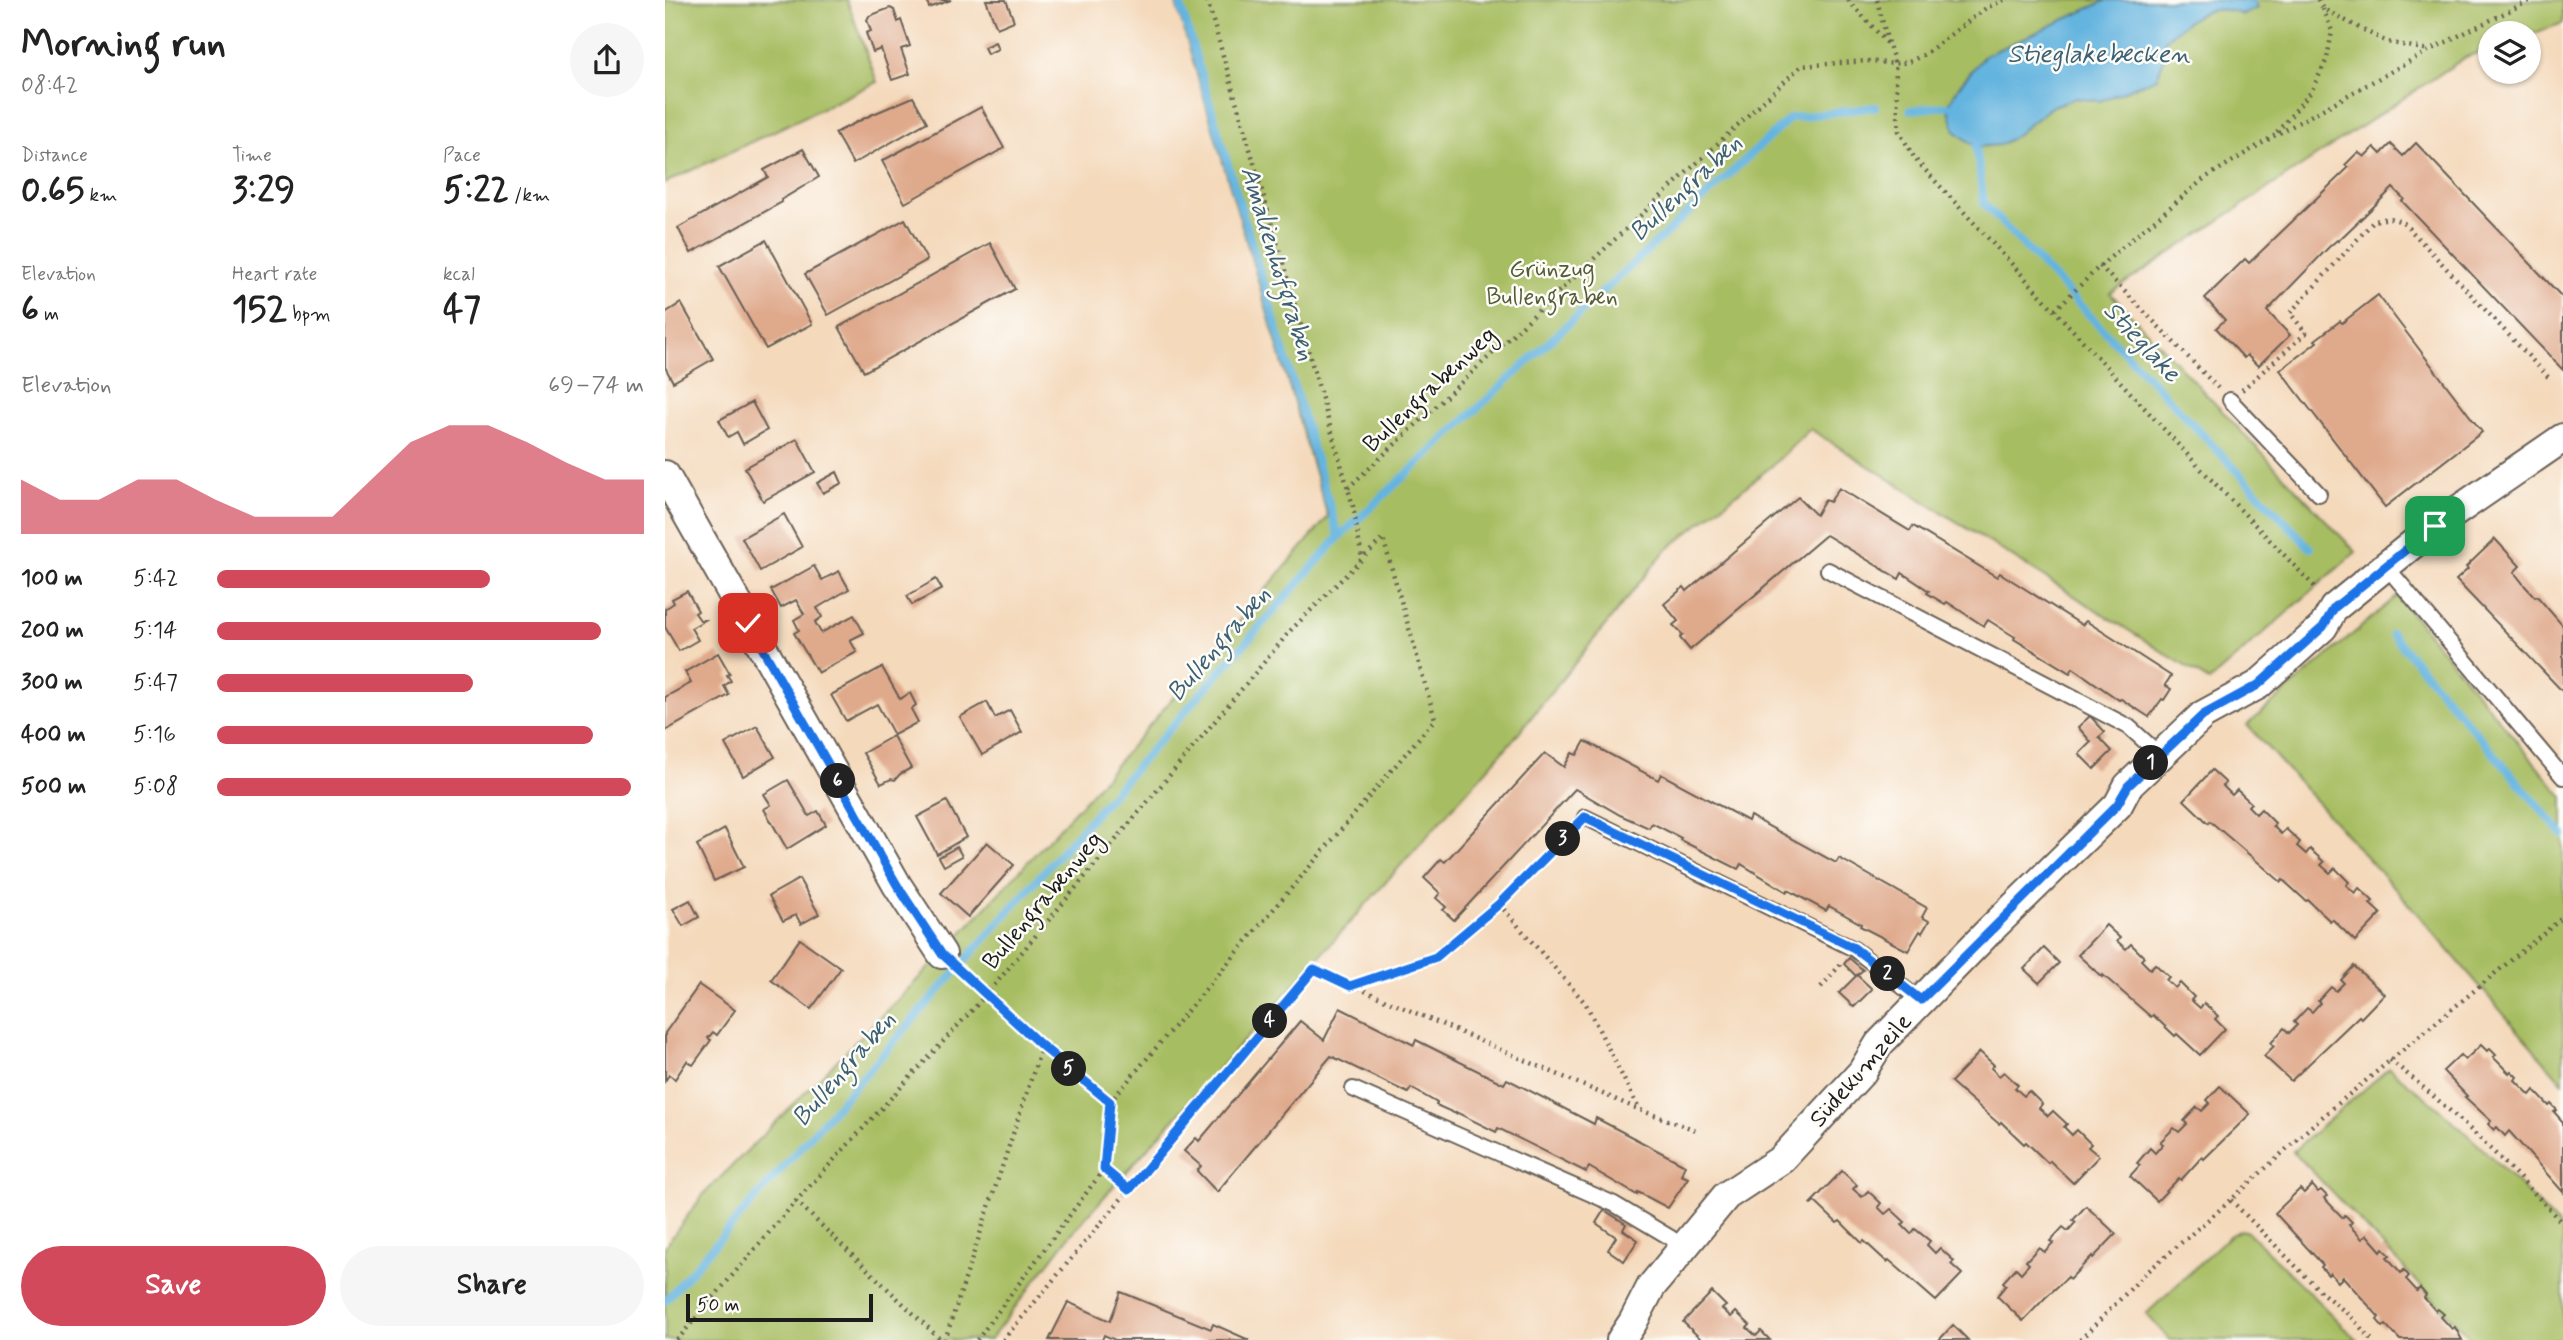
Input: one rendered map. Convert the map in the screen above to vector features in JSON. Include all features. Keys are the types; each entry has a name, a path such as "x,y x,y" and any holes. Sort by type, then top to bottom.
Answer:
{"street":[{"name":"Südekumzeile","path":"1621,1340 1651,1287 1726,1196 1782,1159 1862,1072 1879,1044 2117,805 2128,786 2160,755 2203,715 2258,685 2323,627 2334,608 2385,565 2464,505 2563,438"},
{"path":"665,475 897,885 942,954"}],"lane":[{"path":"2230,400 2319,494"},
{"path":"2385,565 2563,777"},
{"path":"1828,570 2129,727 2160,755"},
{"path":"1585,817 1854,948 1921,1000"},
{"path":"1353,1089 1614,1204 1671,1238 1682,1248"}],"path":[{"path":"1207,0 1353,506 1362,559"},
{"path":"1848,0 1888,45"},
{"path":"1877,0 1895,64 1899,131 1915,159 2198,466 2334,608"},
{"name":"Bullengrabenweg","path":"1348,488 1801,66 1867,61 1895,64 1909,62 1925,54 1986,8 2004,0"},
{"path":"2274,135 2311,92 2327,59 2332,31 2318,0"},
{"path":"2055,310 2100,266 2205,178 2274,135 2430,50 2531,0"},
{"path":"2323,9 2386,42 2430,50"},
{"path":"2100,266 2230,400 2306,333 2290,313 2374,221 2389,218 2403,222 2549,378"},
{"name":"Bullengrabenweg","path":"677,1340 796,1201 987,994 1291,630 1383,538 1434,719 1110,1102"},
{"path":"1350,986 1436,957 1499,904 1585,817"},
{"path":"1499,904 1586,1004 1640,1110"},
{"path":"2080,1340 2145,1273 2231,1200 2316,1122 2563,917"},
{"path":"1821,987 1854,948"},
{"path":"942,954 1042,1046 1110,1102 1104,1169 977,1340"},
{"path":"1003,1340 1314,969 1640,1110 1696,1130"},
{"path":"796,1201 943,1340 1042,1046"},
{"path":"2390,1060 2433,1094 2502,1157 2563,1224"},
{"path":"1104,1169 1129,1190"},
{"path":"2231,1200 2372,1340"}],"green space":[{"path":"665,0 847,0 877,82 665,183"},
{"name":"Grünzug Bullengraben","path":"1175,0 2563,0 2563,23 2541,31 2541,21 2478,21 2478,52 2466,57 2110,293 2356,552 2209,681 1810,429 1773,465 1665,551 1513,740 1071,1234 990,1340 665,1340 665,1246 704,1194 932,965 1087,798 1328,517"},
{"path":"2397,596 2563,797 2563,1083 2408,903 2247,725"},
{"path":"2389,1068 2479,1146 2563,1230 2563,1340 2472,1340 2293,1151"},
{"path":"2240,1230 2248,1232 2357,1340 2170,1340 2146,1314 2229,1236"}],"water":[{"name":"Stieglakebecken","path":"2107,0 2254,0 2257,8 2243,15 2220,10 2201,14 2165,40 2164,58 2157,78 2100,101 2075,98 2051,107 2000,145 1976,147 1955,131 1948,106 1959,86 1984,56"}],"building":[{"path":"927,0 951,0 929,8"},
{"path":"986,0 1006,0 1014,21 997,28"},
{"path":"890,8 894,10 898,22 901,20 910,46 901,49 910,74 892,80 881,49 873,52 866,33 871,31 867,20 869,16"},
{"path":"995,42 998,49 987,54 984,47"},
{"path":"913,97 927,122 853,164 835,133"},
{"path":"981,107 1004,148 905,203 882,161"},
{"path":"2416,143 2563,298 2563,370 2402,201 2404,199 2393,188 2329,247 2267,311 2290,335 2258,366 2247,355 2244,358 2216,328 2225,320 2205,298 2245,259 2249,263 2348,168 2345,165 2358,152 2364,157 2374,147 2381,154 2391,144 2403,156"},
{"path":"803,149 819,177 781,200 782,202 691,253 678,228 768,177 764,170"},
{"path":"905,219 927,260 828,315 805,274"},
{"path":"766,240 812,324 766,349 719,266"},
{"path":"990,243 1015,289 864,372 839,327"},
{"path":"2378,295 2482,432 2385,507 2280,370 2317,342 2315,340"},
{"path":"681,303 713,359 673,382 665,367 665,313"},
{"path":"752,402 767,430 743,444 737,432 728,437 719,420"},
{"path":"797,439 815,472 763,501 745,468"},
{"path":"837,472 842,483 823,493 817,483"},
{"path":"1839,488 1910,531 1913,526 1997,577 2000,573 2082,625 2086,621 2171,676 2165,685 2171,689 2149,717 2073,668 2070,673 1988,620 1984,626 1947,602 1945,604 1927,593 1929,591 1902,573 1899,579 1826,535 1690,650 1680,638 1683,635 1673,625 1678,621 1664,604 1684,587 1687,591 1798,497 1816,515 1825,500 1830,502"},
{"path":"784,514 802,547 760,571 742,538"},
{"path":"2495,539 2520,566 2514,572 2563,626 2563,692 2456,580"},
{"path":"814,566 822,580 839,571 849,589 817,608 822,617 815,622 821,633 854,615 864,633 850,640 857,652 818,673 794,633 799,630 794,620 804,614 796,600 781,608 771,590"},
{"path":"936,579 942,589 912,605 907,596"},
{"path":"687,591 698,611 695,613 700,620 705,620 691,628 698,640 679,651 665,627 665,609 674,603 672,599"},
{"path":"718,653 730,674 727,675 731,681 724,686 729,695 665,731 665,697 691,683 685,672"},
{"path":"882,667 900,699 910,693 916,705 911,709 918,722 894,735 877,704 846,721 831,695"},
{"path":"987,702 995,718 1010,710 1022,732 982,755 960,717"},
{"path":"2090,716 2105,732 2099,737 2112,751 2094,769 2079,754 2091,742 2078,727"},
{"path":"757,726 775,757 743,776 725,744"},
{"path":"893,736 911,768 895,780 881,784 863,753"},
{"path":"1585,741 1658,780 1661,774 1748,821 1750,816 1836,863 1839,858 1927,908 1922,917 1929,921 1908,951 1829,906 1826,911 1788,890 1787,892 1741,864 1738,869 1652,823 1649,828 1620,815 1575,789 1454,920 1443,910 1446,907 1436,898 1440,893 1424,878 1441,859 1445,862 1545,753 1564,767 1572,753 1577,755"},
{"path":"2212,770 2226,783 2223,786 2232,795 2237,790 2251,803 2248,806 2256,814 2261,809 2275,823 2273,826 2281,834 2286,829 2300,842 2297,846 2306,854 2310,849 2324,862 2321,865 2330,873 2335,868 2349,882 2346,885 2355,893 2359,888 2373,901 2370,904 2381,914 2355,941 2332,919 2330,921 2283,880 2281,882 2210,821 2208,823 2184,800"},
{"path":"788,780 809,816 818,811 826,825 787,849 764,809 771,805 764,794"},
{"path":"947,801 966,837 937,854 917,817"},
{"path":"725,829 744,867 714,881 697,845"},
{"path":"987,842 1014,865 968,917 941,893"},
{"path":"957,847 962,856 944,866 939,857"},
{"path":"799,879 819,914 801,924 796,915 783,921 769,896"},
{"path":"690,900 699,917 683,926 673,909"},
{"path":"2106,925 2120,938 2117,941 2126,949 2131,944 2144,957 2141,960 2150,969 2155,964 2169,977 2166,980 2175,988 2180,983 2194,997 2191,1000 2200,1008 2204,1003 2218,1016 2215,1019 2225,1029 2200,1055 2078,955"},
{"path":"800,939 841,968 811,1009 771,980"},
{"path":"2044,948 2059,963 2039,983 2024,969"},
{"path":"1849,958 1863,970 1857,975 1872,989 1854,1007 1839,993 1856,976 1844,964"},
{"path":"2354,966 2384,994 2291,1081 2264,1056 2274,1046 2271,1043 2284,1028 2289,1033 2297,1025 2294,1022 2307,1008 2312,1012 2331,987 2336,991 2344,983 2341,980"},
{"path":"699,985 735,1010 717,1035 713,1032 708,1038 711,1040 693,1065 687,1061 675,1079 669,1075 665,1081 665,1033"},
{"path":"1340,1008 1414,1045 1416,1040 1504,1084 1507,1079 1594,1124 1596,1118 1685,1165 1681,1175 1688,1178 1668,1208 1638,1192 1637,1195 1589,1167 1586,1172 1498,1128 1496,1132 1436,1105 1437,1103 1411,1088 1408,1093 1331,1056 1217,1192 1197,1171 1201,1166 1184,1151 1196,1138 1199,1141 1300,1021 1324,1040"},
{"path":"2481,1045 2496,1055 2493,1057 2517,1077 2515,1080 2530,1095 2534,1090 2549,1106 2551,1104 2557,1110 2554,1112 2563,1122 2563,1192 2509,1131 2505,1136 2497,1127 2494,1130 2488,1124 2491,1121 2465,1097 2467,1096 2443,1071 2460,1055 2465,1060"},
{"path":"1980,1052 1994,1065 1991,1068 1999,1076 2004,1072 2018,1085 2015,1088 2024,1096 2029,1091 2042,1104 2039,1108 2048,1116 2053,1111 2067,1124 2064,1127 2072,1135 2077,1130 2091,1144 2088,1147 2099,1156 2073,1183 2050,1161 2048,1163 2026,1142 2024,1144 1951,1082"},
{"path":"2220,1086 2250,1114 2157,1201 2130,1176 2140,1165 2137,1163 2150,1148 2155,1153 2163,1144 2160,1142 2174,1128 2179,1132 2187,1124 2184,1121 2197,1107 2202,1111 2210,1103 2207,1100"},
{"path":"1842,1171 1857,1185 1853,1189 1862,1197 1868,1191 1881,1203 1878,1207 1885,1214 1891,1209 1905,1222 1902,1225 1911,1234 1915,1229 1930,1241 1927,1245 1935,1253 1940,1248 1954,1261 1951,1264 1962,1274 1936,1301 1889,1260 1887,1262 1864,1241 1862,1243 1840,1221 1837,1223 1815,1202 1810,1204"},
{"path":"2312,1185 2327,1196 2324,1198 2343,1218 2345,1215 2352,1222 2349,1225 2362,1239 2367,1235 2381,1251 2383,1248 2390,1255 2387,1257 2401,1273 2404,1270 2409,1276 2406,1279 2417,1291 2420,1288 2426,1295 2424,1298 2436,1311 2438,1309 2444,1314 2441,1317 2452,1329 2455,1327 2462,1340 2400,1340 2386,1325 2383,1327 2377,1320 2379,1317 2343,1277 2338,1282 2330,1273 2328,1275 2321,1267 2323,1265 2275,1213 2300,1189 2304,1193"},
{"path":"2086,1206 2116,1234 2023,1321 1997,1296 2006,1285 2003,1282 2016,1268 2021,1273 2029,1264 2026,1261 2039,1247 2044,1252 2063,1227 2068,1231 2076,1222 2073,1220"},
{"path":"1604,1210 1626,1224 1623,1230 1638,1240 1624,1261 1608,1250 1616,1237 1596,1223"},
{"path":"1121,1292 1211,1329 1213,1324 1249,1340 1115,1340 1104,1335 1102,1340 1049,1340 1068,1302 1110,1321"},
{"path":"1712,1292 1726,1306 1722,1309 1731,1317 1736,1312 1750,1325 1747,1328 1756,1336 1761,1331 1770,1340 1702,1340 1683,1322"},
{"path":"1953,1325 1968,1340 1939,1340"}],"waterway":[{"name":"Amalienhofgraben","path":"1179,0 1339,537"},
{"name":"Bullengraben","path":"1910,110 1948,106"},
{"name":"Bullengraben","path":"665,1301 1339,537 1790,118 1875,107"},
{"name":"Stieglake","path":"1976,147 1984,204 2310,548"},
{"name":"Stieglake","path":"2392,634 2563,835"}],"route":[{"path":"748,623 897,885 942,954 1042,1046 1110,1102 1104,1169 1129,1190 1314,969 1350,986 1436,957 1499,904 1585,817 1854,948 1921,1000 2117,805 2128,786 2203,715 2258,685 2323,627 2334,608 2435,526"}]}
